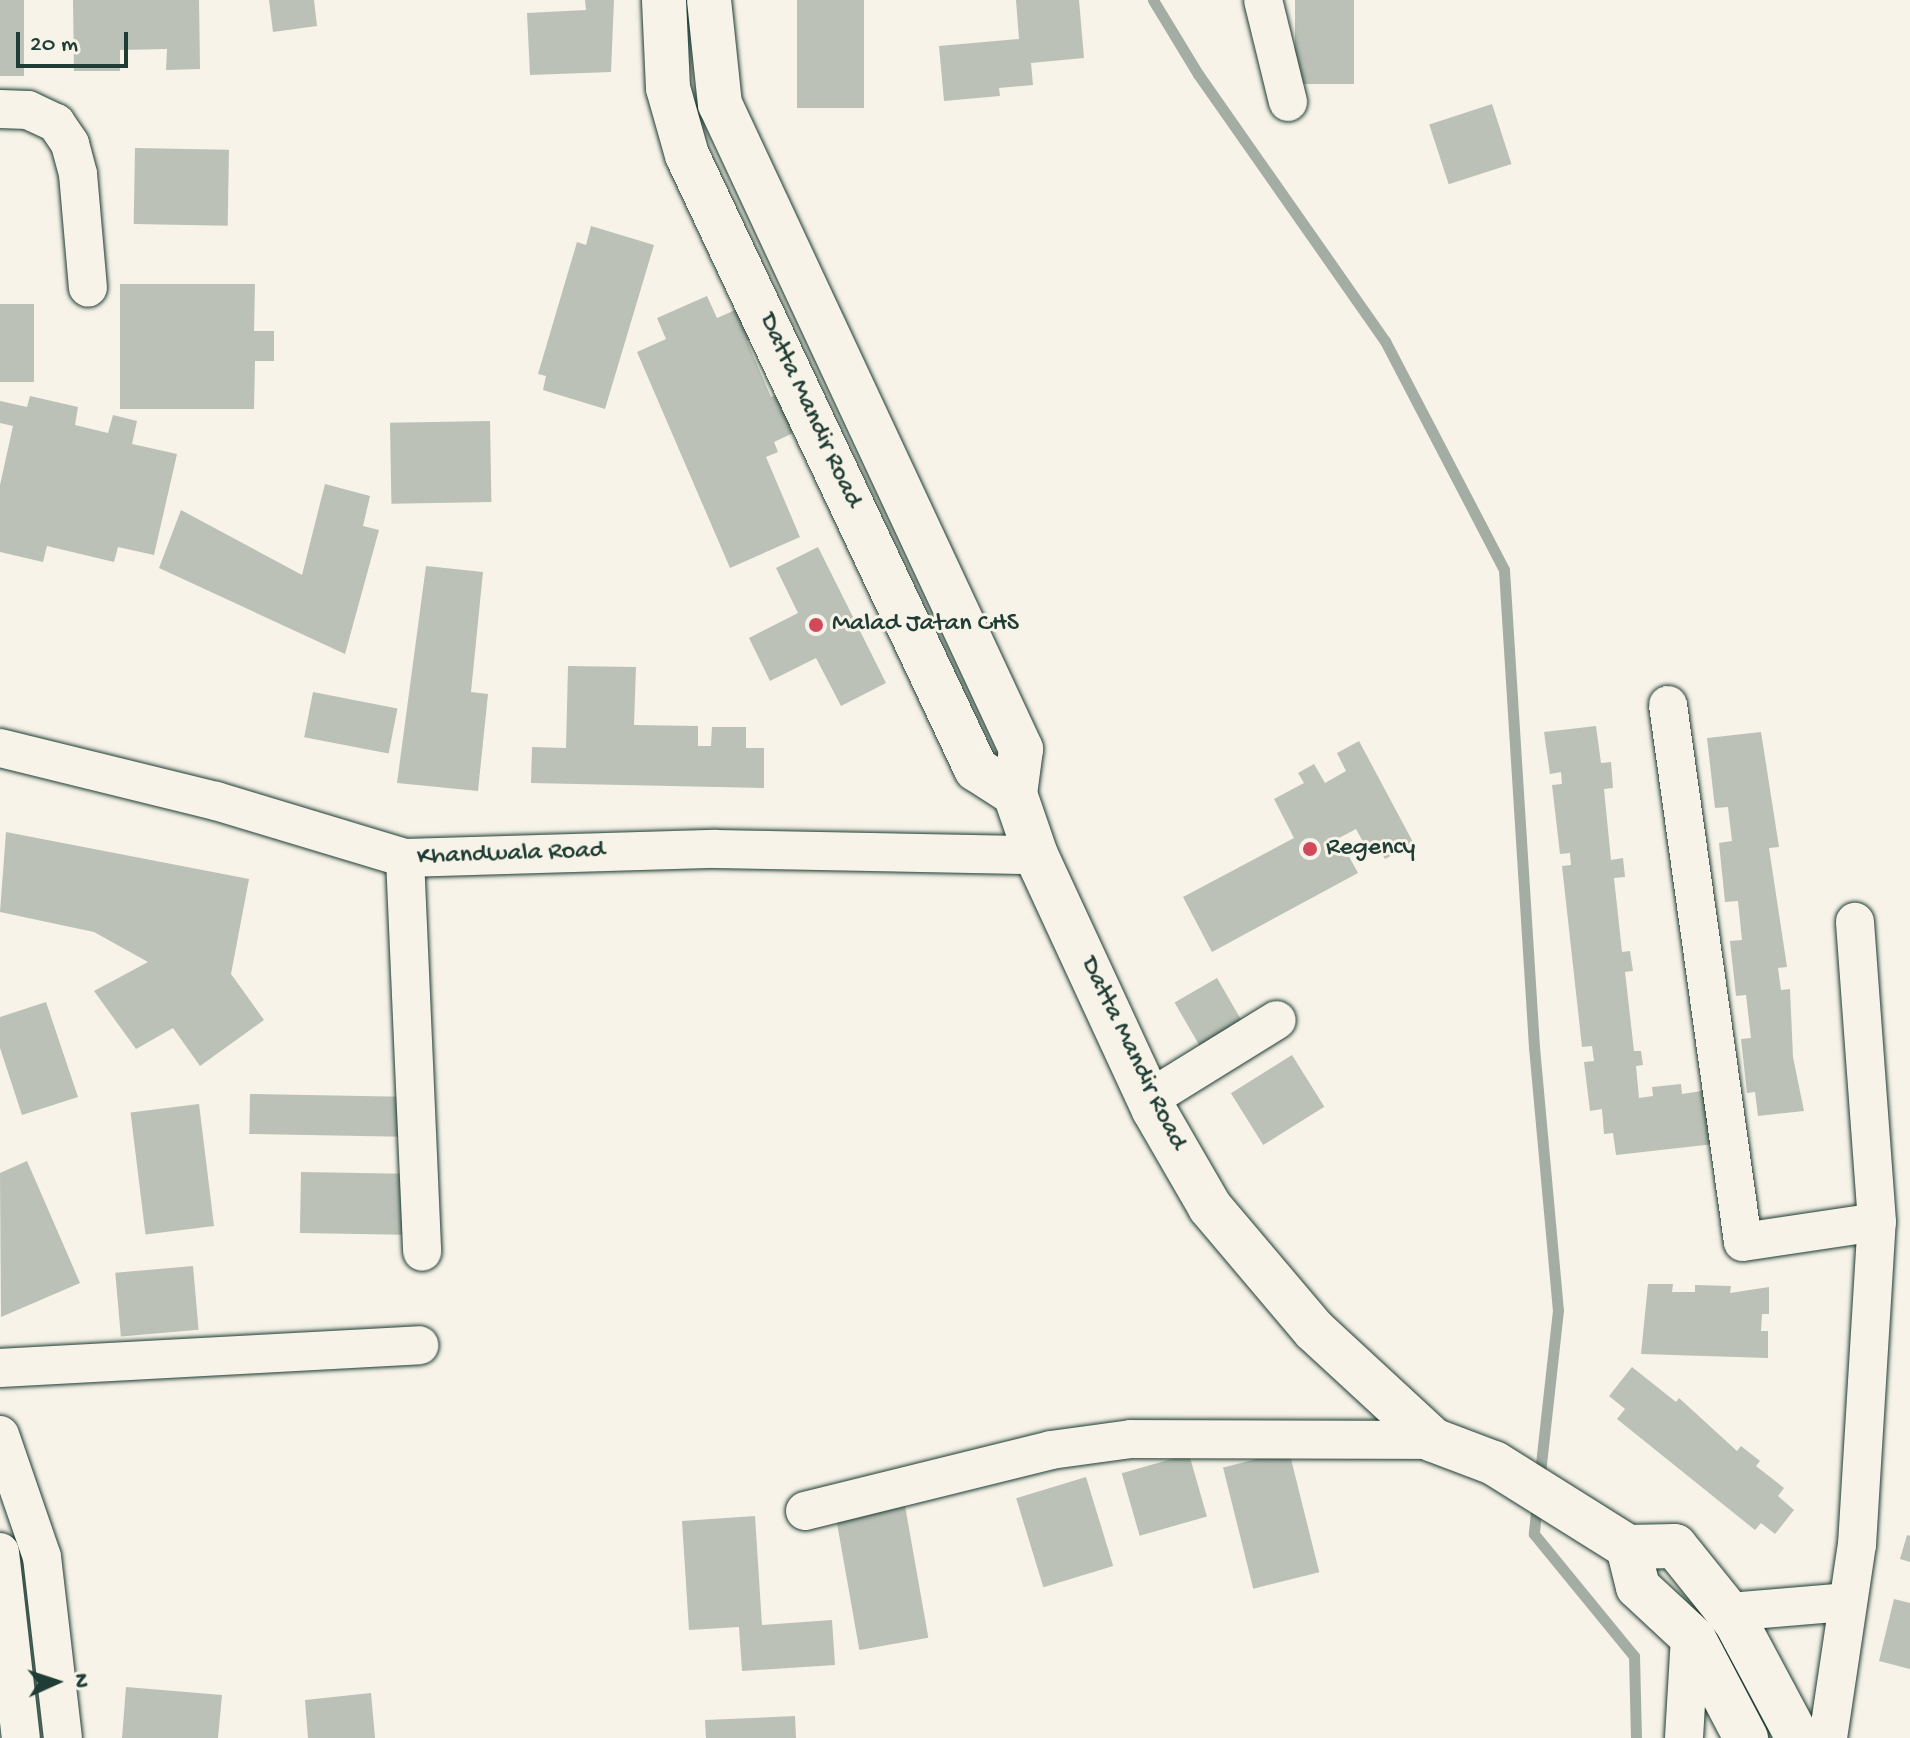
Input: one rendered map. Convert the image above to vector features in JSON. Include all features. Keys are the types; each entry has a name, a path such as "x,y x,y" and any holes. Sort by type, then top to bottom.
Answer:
{"main road":[{"name":"Datta Mandir Road","path":"664,0 668,88 687,155 976,769 1015,794"},
{"name":"Datta Mandir Road","path":"709,0 720,104 1021,749 1015,794 1036,855 1149,1099 1210,1207 1314,1330 1433,1440 1494,1463 1579,1517 1633,1567 1690,1636 1746,1738"},
{"path":"953,719 997,698"},
{"path":"1633,1567 1675,1546 1728,1612 1803,1737"}],"street":[{"path":"1263,0 1288,102"},
{"path":"0,109 28,110 56,123 70,144 78,174 88,288"},
{"path":"1668,705 1743,1242 1877,1222"},
{"name":"Khandwala Road","path":"0,748 216,801 405,858 716,849 1036,855"},
{"path":"405,858 422,1252"},
{"path":"1803,1737 1851,1587 1877,1222 1855,922"},
{"path":"1149,1099 1277,1020"},
{"path":"0,1368 419,1345"},
{"path":"0,1435 42,1557 63,1738"},
{"path":"805,1511 1051,1450 1131,1439 1433,1440"},
{"path":"21,1738 1,1559 42,1557"},
{"path":"1728,1612 1851,1587"},
{"path":"1684,1738 1690,1636"}],"building":[{"path":"0,0 24,0 24,76 0,76"},
{"path":"73,0 199,0 200,69 166,70 167,49 120,50 120,71 74,71"},
{"path":"269,0 314,0 317,26 273,32"},
{"path":"585,0 614,0 611,72 530,75 527,13 586,10"},
{"path":"797,0 864,0 864,108 797,108"},
{"path":"1016,0 1079,0 1084,58 1031,63 1033,85 999,88 1000,96 944,101 939,46 1019,39"},
{"path":"1295,0 1354,0 1354,84 1295,84"},
{"path":"1492,104 1511,164 1449,184 1429,124"},
{"path":"135,148 229,150 228,226 134,224"},
{"path":"591,226 654,245 605,409 543,390 546,376 538,374 577,242 586,245"},
{"path":"120,284 255,284 254,331 274,331 274,361 255,361 254,409 120,409"},
{"path":"707,296 717,318 740,308 752,338 747,341 771,397 777,395 793,433 774,442 778,452 766,457 800,537 730,568 637,352 666,339 657,318"},
{"path":"0,304 34,304 34,382 0,382"},
{"path":"30,396 78,407 75,425 108,433 113,415 137,421 132,444 177,454 154,555 118,547 114,562 47,546 43,562 0,552 0,485 13,426 0,423 0,401 27,407"},
{"path":"490,421 491,502 391,504 390,423"},
{"path":"325,484 370,496 363,526 379,530 345,654 159,568 181,510 302,575"},
{"name":"Malad Jatan CHS","path":"818,547 886,683 841,706 816,658 770,681 749,638 798,613 776,568"},
{"path":"426,566 483,572 471,692 488,694 478,791 397,783"},
{"path":"568,666 636,667 634,725 698,726 698,746 711,746 712,727 746,727 746,748 764,748 764,788 531,783 532,747 566,748"},
{"path":"313,692 397,708 389,754 304,737"},
{"path":"1596,726 1601,763 1611,762 1613,788 1604,789 1611,860 1623,858 1625,877 1614,878 1622,952 1630,951 1633,971 1625,972 1634,1051 1641,1051 1643,1065 1636,1066 1639,1098 1653,1096 1652,1087 1681,1084 1682,1094 1708,1090 1714,1144 1616,1155 1613,1133 1604,1134 1602,1109 1590,1111 1584,1062 1594,1061 1592,1046 1582,1047 1562,866 1571,865 1570,853 1560,854 1552,785 1562,784 1561,772 1550,774 1544,732"},
{"path":"1761,732 1779,847 1769,848 1787,967 1778,968 1781,990 1790,989 1793,1057 1804,1111 1758,1116 1755,1092 1747,1093 1741,1039 1751,1038 1746,995 1736,996 1730,941 1742,940 1738,901 1725,902 1719,843 1732,841 1728,807 1715,808 1707,738"},
{"name":"Regency","path":"1359,741 1414,844 1385,859 1377,846 1368,851 1356,829 1339,838 1358,873 1212,952 1183,897 1294,838 1274,799 1304,783 1298,773 1314,764 1325,783 1346,771 1337,753"},
{"path":"6,832 249,879 231,974 264,1020 200,1066 173,1028 136,1049 94,991 148,962 94,932 0,912"},
{"path":"1217,978 1243,1023 1201,1048 1175,1003"},
{"path":"46,1002 78,1097 22,1115 0,1048 0,1017"},
{"path":"1292,1055 1324,1107 1263,1145 1231,1093"},
{"path":"250,1094 402,1097 401,1137 249,1134"},
{"path":"199,1104 214,1226 146,1234 131,1112"},
{"path":"27,1161 80,1283 1,1317 0,1173"},
{"path":"301,1172 403,1174 402,1235 300,1233"},
{"path":"193,1266 199,1330 121,1337 115,1273"},
{"path":"1648,1284 1673,1284 1672,1292 1695,1292 1695,1285 1731,1286 1730,1293 1769,1287 1769,1314 1762,1314 1761,1331 1768,1331 1768,1358 1641,1354"},
{"path":"1632,1367 1676,1402 1679,1398 1737,1451 1741,1446 1760,1461 1756,1466 1784,1488 1778,1496 1794,1510 1775,1534 1761,1523 1755,1530 1617,1419 1625,1409 1609,1396"},
{"path":"1289,1451 1319,1572 1253,1589 1223,1467"},
{"path":"1189,1454 1207,1516 1140,1536 1122,1473"},
{"path":"1086,1477 1113,1566 1043,1587 1016,1498"},
{"path":"904,1500 928,1638 859,1650 835,1512"},
{"path":"755,1516 762,1625 832,1620 835,1665 742,1671 739,1627 689,1630 682,1521"},
{"path":"1907,1535 1910,1536 1910,1562 1900,1559"},
{"path":"1894,1599 1910,1603 1910,1669 1879,1661"},
{"path":"126,1687 222,1695 218,1738 122,1738"},
{"path":"371,1693 375,1738 308,1738 305,1700"},
{"path":"795,1716 796,1738 706,1738 705,1720"}],"waterway":[{"path":"1153,0 1198,74 1385,341 1504,570 1534,1047 1558,1310 1539,1482"},
{"path":"1537,1503 1534,1534 1634,1656 1636,1738"}],"place":[{"name":"Malad Jatan CHS","path":"816,625"},
{"name":"Regency","path":"1310,849"}]}
